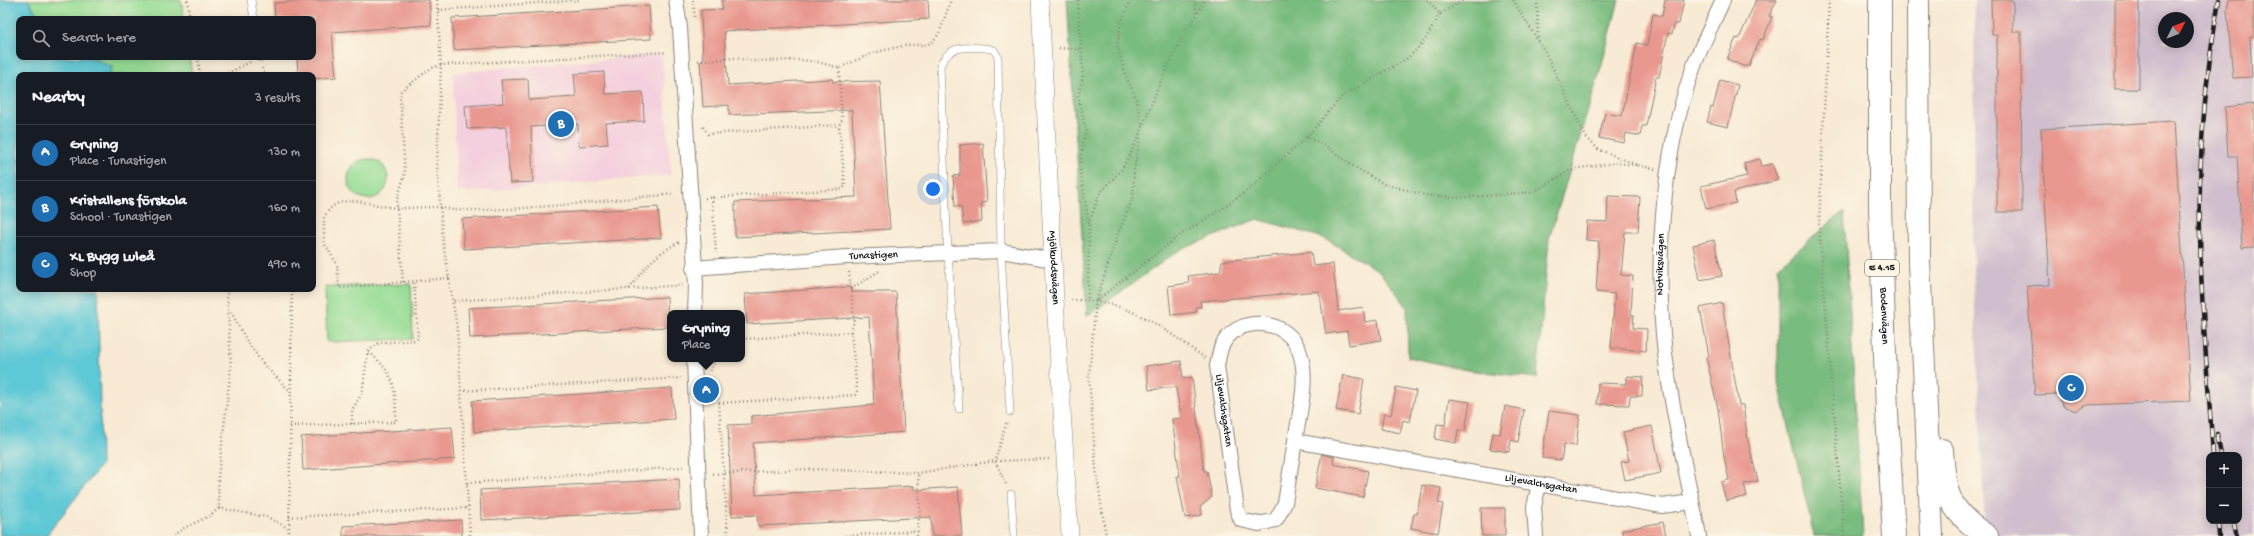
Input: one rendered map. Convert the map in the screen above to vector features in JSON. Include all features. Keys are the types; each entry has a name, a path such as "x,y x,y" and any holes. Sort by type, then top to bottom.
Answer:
{"main road":[{"name":"Bodenvägen","path":"1880,0 1880,207 1886,413 1894,536"},
{"path":"1918,0 1917,120 1924,365 1932,536"},
{"path":"1924,365 1938,403 1944,477 1947,490 1958,514 1970,525 1987,536"}],"street":[{"path":"676,0 680,28 693,268 696,284 695,310"},
{"name":"Mjölkuddsvägen","path":"1040,0 1053,260 1070,536"},
{"name":"Notviksvägen","path":"1699,536 1667,368 1663,316 1662,260 1666,185 1679,115 1695,63 1723,0"},
{"name":"Tunastigen","path":"693,268 848,257 1001,251 1053,260"},
{"name":"Liljevalchsgatan","path":"1251,324 1264,324 1276,327 1287,334 1297,345 1304,370 1295,441 1285,503 1276,520 1259,524 1241,520 1237,510 1217,366 1223,342 1239,328 1251,324"},
{"path":"694,362 693,378 700,473 701,536"},
{"name":"Liljevalchsgatan","path":"1295,441 1662,506 1692,502"},
{"path":"1536,536 1534,507 1539,484"}],"lane":[{"path":"251,0 254,16"},
{"path":"958,409 948,254 940,66 946,56 954,50 986,47 994,50 998,57 1001,251 1010,412"},
{"path":"1011,494 1014,536"}],"path":[{"path":"187,0 190,16"},
{"path":"437,0 441,65 437,165 440,207 449,278 454,301 470,536"},
{"path":"438,10 579,0"},
{"path":"693,0 696,24"},
{"path":"698,61 734,58 755,61 801,60 818,62 839,68 872,53 906,45 927,44 932,42 939,34 951,0"},
{"path":"1078,0 1083,75 1078,96 1086,131 1082,142 1080,170 1089,224 1088,300"},
{"path":"1106,536 1096,469 1089,376 1096,301 1118,234 1133,197 1134,170 1142,127 1135,96 1126,74 1117,44 1121,24 1130,0"},
{"path":"1194,0 1197,15"},
{"path":"1089,224 1099,194 1122,169 1134,147 1159,85 1186,29 1197,15 1205,0"},
{"path":"1427,0 1440,14"},
{"path":"1096,301 1178,236 1223,208 1249,189 1307,137 1342,96 1408,58 1422,43 1440,14 1464,0"},
{"path":"1513,0 1567,95 1586,137 1598,149 1637,165"},
{"path":"1537,0 1538,42"},
{"path":"1829,0 1819,226 1844,536"},
{"path":"1054,48 1082,49"},
{"path":"403,282 397,208 397,199 405,174 400,94 431,68 441,65 672,52"},
{"path":"698,54 698,69"},
{"path":"198,60 200,72"},
{"path":"230,72 256,60"},
{"path":"449,278 339,288 338,268 326,247 323,233 324,217 330,208 340,202 350,200 362,201 378,207 440,207 455,210 544,206 681,194 690,198 843,188 845,186 840,125 842,120 839,68"},
{"path":"702,121 703,129 708,134 840,125"},
{"path":"1307,137 1324,145 1353,166 1384,184 1425,195 1457,198 1534,192 1567,172 1580,168 1616,163 1657,169"},
{"path":"712,197 716,266"},
{"path":"629,289 649,262 659,254 684,240"},
{"path":"851,289 890,263 894,255"},
{"path":"719,403 856,394 851,332 854,321 848,257"},
{"path":"352,424 352,410 362,393 368,351 380,343 416,340 418,338 414,282"},
{"path":"454,301 696,284"},
{"path":"174,536 185,527 208,518 219,508 218,478 231,367 227,292"},
{"path":"289,536 292,292"},
{"path":"1069,300 1088,300 1120,306 1146,318 1217,366"},
{"path":"229,309 247,341 264,365 291,392"},
{"path":"745,339 851,332"},
{"path":"290,426 396,422 395,392 392,378 378,360 368,351"},
{"path":"714,362 710,370 710,379 719,403 728,536"},
{"path":"461,391 653,378 710,379"},
{"path":"1010,412 995,461 1011,494"},
{"path":"467,483 682,467 690,467 700,473 808,469 918,473 995,461 1053,458"},
{"path":"917,536 920,510 918,473"},
{"path":"219,508 267,517 289,528"},
{"path":"289,517 468,508"},
{"path":"845,536 917,531"}],"shaded area":[{"path":"1975,0 2254,0 2254,536 1985,536 1973,263"},
{"path":"662,54 671,175 457,193 453,73"}],"green space":[{"path":"28,0 181,0 184,16 38,16"},
{"path":"1067,0 1619,0 1602,64 1549,239 1537,378 1467,370 1408,357 1407,307 1379,271 1324,238 1257,219 1178,251 1087,316"},
{"path":"96,60 190,60 192,72 111,72 112,67"},
{"path":"364,159 372,159 379,162 385,168 388,179 385,190 379,196 372,199 364,199 357,196 351,190 348,183 348,175 351,168 357,162"},
{"path":"1844,211 1863,536 1814,536 1778,379 1778,267"},
{"path":"411,284 413,339 327,342 325,287"}],"water":[{"path":"0,0 28,0 38,16 16,16 16,60 96,60 112,67 111,72 16,72 16,292 98,292 101,465 46,536 0,536"}],"building":[{"path":"320,0 429,0 431,25 332,32 336,77 316,79 316,72 298,72 297,60 316,60 316,16 275,16 274,3"},
{"path":"722,0 928,0 929,19 724,31 728,85 832,79 833,82 880,81 890,229 735,237 735,202 856,197 852,110 729,115 729,105 703,107 700,62 703,61 701,10 722,9"},
{"path":"1665,0 1684,0 1679,24 1674,24 1672,34 1668,33 1659,77 1656,77 1646,126 1642,126 1640,136 1626,133 1624,143 1599,138 1605,113 1622,116 1637,43 1647,45 1653,14 1662,16"},
{"path":"1756,0 1777,0 1769,16 1772,17 1763,40 1760,39 1749,66 1743,66 1727,59 1736,38 1739,39"},
{"path":"1991,0 2013,0 2013,32 2021,32 2022,212 1997,212 1997,35 1992,35"},
{"path":"2115,0 2139,0 2139,89 2115,89"},
{"path":"2229,0 2254,0 2254,37 2250,37 2252,77 2233,78 2227,10"},
{"path":"649,6 651,39 454,50 452,18"},
{"path":"604,72 605,94 643,92 644,121 606,123 608,144 579,146 578,124 531,127 533,182 510,183 506,127 467,129 465,106 503,103 501,80 528,79 529,100 576,97 574,74"},
{"path":"1720,80 1738,85 1728,127 1707,122 1711,107 1713,108"},
{"path":"2254,104 2254,247 2242,248 2237,156 2228,156 2225,107"},
{"path":"2174,121 2191,401 2086,405 2076,411 2063,406 2058,394 2035,395 2027,286 2050,285 2041,129"},
{"path":"983,143 987,202 981,203 982,221 963,224 961,206 955,207 953,176 960,175 960,145"},
{"path":"1760,159 1762,166 1772,164 1778,180 1734,192 1736,203 1706,209 1701,186 1747,176 1744,163"},
{"path":"1608,196 1640,197 1638,232 1625,232 1621,275 1633,276 1631,315 1634,315 1633,328 1647,329 1646,351 1611,348 1615,294 1596,292 1599,241 1586,240 1587,221 1607,222"},
{"path":"658,207 661,238 464,249 462,219"},
{"path":"1714,240 1722,276 1700,280 1693,245"},
{"path":"1311,252 1313,266 1333,264 1338,311 1363,307 1365,322 1378,320 1381,340 1349,345 1347,331 1326,334 1319,291 1200,301 1201,307 1196,307 1197,312 1171,315 1168,286 1189,283 1188,276 1220,272 1222,261"},
{"path":"850,287 851,292 896,292 904,432 753,443 756,495 914,486 914,490 958,487 962,536 932,536 931,517 758,526 757,515 732,516 728,425 751,424 751,416 874,405 869,317 747,324 745,294"},
{"path":"667,297 667,327 470,338 468,308"},
{"path":"1722,303 1739,405 1743,405 1748,441 1758,481 1744,484 1747,496 1726,501 1721,482 1729,480 1724,457 1718,409 1706,357 1709,356 1700,308"},
{"path":"1181,361 1183,379 1192,377 1204,471 1207,471 1212,497 1200,507 1202,515 1185,518 1177,476 1180,476 1172,419 1181,418 1176,387 1149,390 1146,366"},
{"path":"1343,375 1364,379 1358,414 1336,410"},
{"path":"1627,376 1643,377 1642,396 1630,396 1629,405 1597,404 1598,383 1627,384"},
{"path":"1396,387 1416,391 1410,422 1403,420 1400,433 1381,429 1384,413 1391,415"},
{"path":"672,388 674,419 474,432 472,401"},
{"path":"1449,399 1470,402 1465,431 1458,430 1456,443 1435,439 1437,424 1445,425"},
{"path":"1505,406 1524,410 1518,442 1511,440 1509,452 1490,449 1493,433 1500,434"},
{"path":"1549,411 1580,415 1576,446 1564,444 1561,460 1542,458"},
{"path":"1652,426 1661,473 1625,480 1621,462 1629,461 1623,432"},
{"path":"452,427 455,459 303,470 301,437"},
{"path":"1322,454 1334,457 1333,464 1368,471 1363,497 1315,488"},
{"path":"679,479 680,510 481,520 480,490"},
{"path":"1422,485 1441,488 1438,503 1443,504 1438,533 1411,528 1414,514 1417,514"},
{"path":"1481,508 1505,508 1505,536 1482,536"},
{"path":"461,520 462,536 343,536 343,526"},
{"path":"1663,522 1666,536 1623,536 1622,530"}],"railway":[{"path":"2213,452 2200,251 2200,183 2206,91 2219,0"},
{"path":"2217,434 2220,452"},
{"path":"2218,524 2219,536"},
{"path":"2234,524 2237,536"}],"place":[{"name":"Kristallens förskola","path":"561,124"},
{"name":"XL Bygg Luleå","path":"2071,388"},
{"name":"Gryning","path":"706,390"}]}
